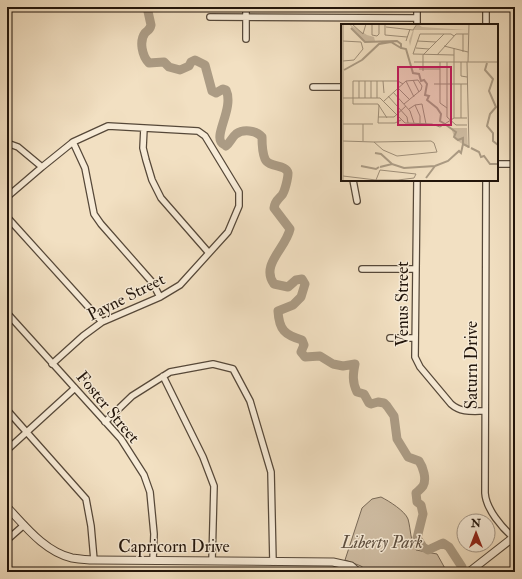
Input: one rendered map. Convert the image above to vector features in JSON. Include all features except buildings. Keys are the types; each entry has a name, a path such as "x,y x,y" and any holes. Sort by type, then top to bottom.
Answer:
{"street":[{"path":"246,7 246,39"},
{"path":"417,7 417,24"},
{"path":"486,7 486,24"},
{"path":"210,17 417,18"},
{"path":"313,87 341,86"},
{"path":"7,197 72,142 108,126 144,128 144,148 146,160 152,180 161,198 209,252"},
{"name":"Payne Street","path":"52,364 83,336 102,322 160,297 180,285 228,232 239,206 239,192 205,136 198,131 144,128"},
{"path":"72,142 85,168 94,214 152,282 160,297"},
{"path":"7,143 18,147 42,167"},
{"path":"498,164 515,164"},
{"path":"353,181 357,200"},
{"name":"Venus Street","path":"417,181 415,357 420,367 456,409 465,411 485,411"},
{"name":"Saturn Drive","path":"486,181 486,501 490,510 514,538"},
{"path":"7,217 102,322"},
{"path":"362,268 416,269"},
{"name":"Foster Street","path":"7,313 121,439 144,475 150,492 154,534 153,560"},
{"path":"390,338 415,338"},
{"path":"106,422 132,396 170,372 213,364 233,369 250,401 270,472 273,562"},
{"path":"163,376 203,457 214,486 212,561"},
{"path":"7,450 75,388"},
{"path":"7,410 86,499 91,526 94,560"},
{"name":"Capricorn Drive","path":"7,507 48,548 71,558 94,560 333,562 351,566 358,572"},
{"path":"7,540 24,525"},
{"path":"469,572 514,538"}],"green space":[{"name":"Liberty Park","path":"381,497 396,506 408,519 416,550 437,554 447,572 369,572 361,566 345,560 362,508 372,499"}],"waterway":[{"path":"147,7 151,25 143,36 142,48 149,63 164,62 169,67 180,70 189,66 191,62 195,60 205,65 212,91 216,93 223,89 226,90 228,97 228,104 220,132 221,142 226,146 235,135 242,131 256,133 262,137 263,154 267,162 287,170 288,175 285,188 282,195 274,205 274,208 290,229 288,236 272,263 270,270 271,277 274,284 288,287 296,280 302,279 305,284 301,297 293,305 278,311 280,323 287,334 302,340 304,345 301,352 305,357 320,356 333,364 343,366 355,364 353,378 357,392 364,394 371,404 378,402 384,403 387,406 394,416 397,439 408,457 419,461 424,473 425,480 423,486 416,493 417,502 421,505 423,514 417,538 423,547 428,550 443,543 449,547 462,567"}]}
